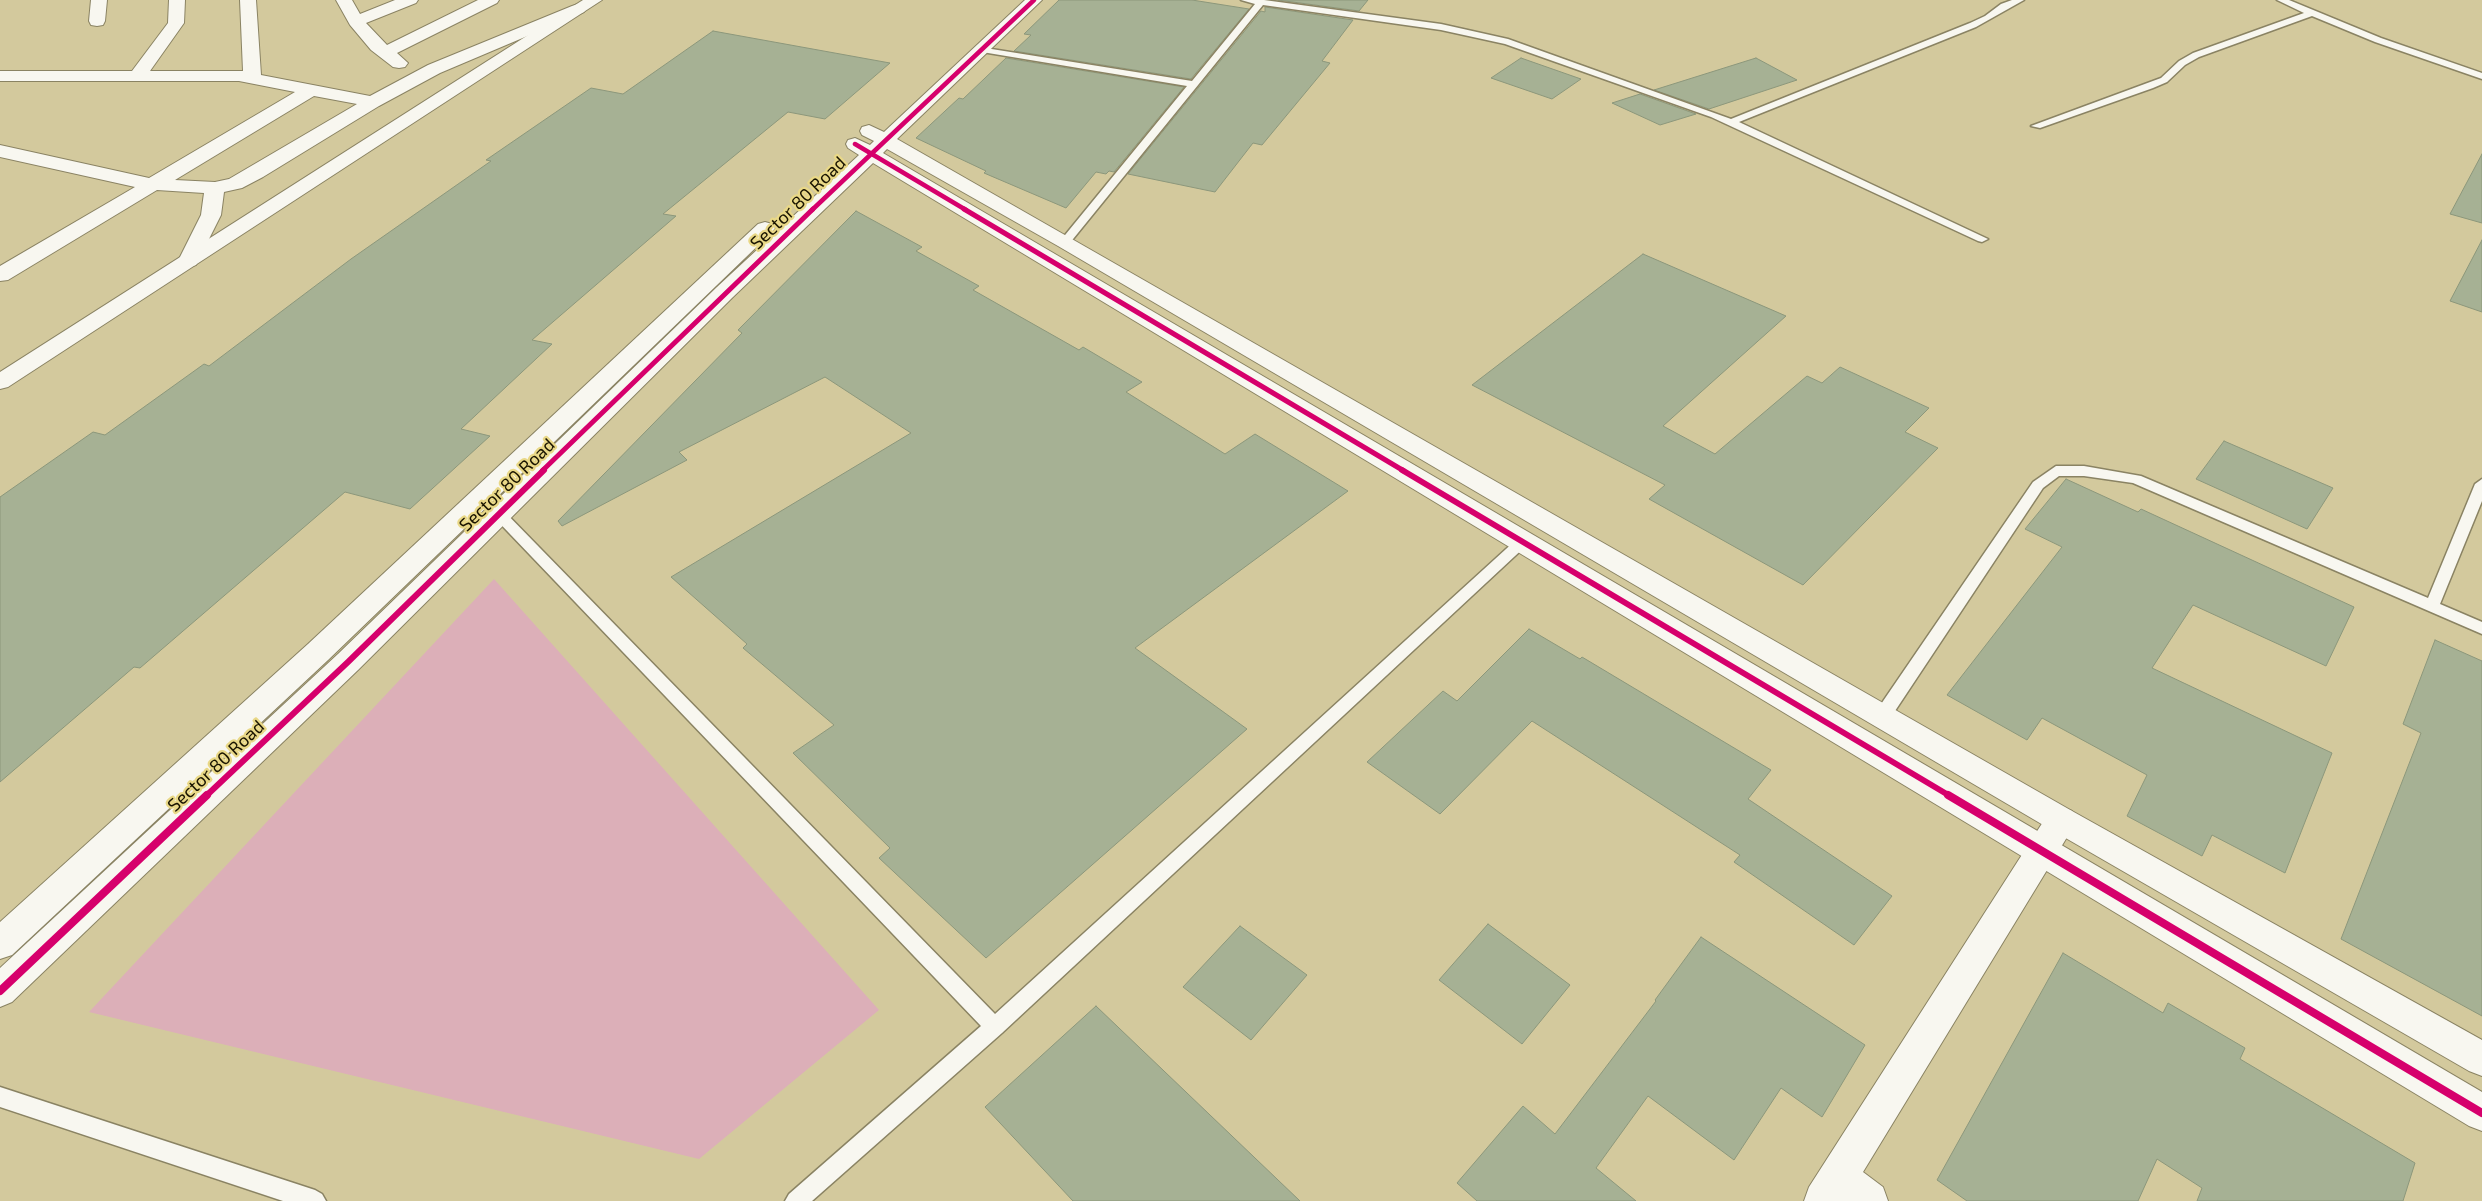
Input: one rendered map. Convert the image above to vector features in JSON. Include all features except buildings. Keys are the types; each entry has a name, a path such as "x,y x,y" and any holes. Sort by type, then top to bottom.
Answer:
{"street":[{"path":"97,21 99,0"},
{"path":"136,77 176,23 177,0"},
{"path":"248,0 252,78"},
{"path":"344,0 356,22 385,53 423,75"},
{"path":"356,22 410,0"},
{"path":"385,53 491,0"},
{"name":"Sector 80 Road","path":"0,944 318,652 490,505 725,292 1011,0"},
{"name":"Sector 80 Road","path":"870,142 982,49 1034,0"},
{"path":"0,151 150,184 214,188 235,184 256,174 373,102 423,75 586,5"},
{"path":"0,382 586,5"},
{"path":"0,76 252,78 373,102"},
{"path":"8,92 38,76"},
{"path":"0,275 150,184 310,91"},
{"path":"870,142 1065,242 2061,820 2482,1059"},
{"path":"870,142 1522,543 2482,1113"},
{"path":"189,260 211,215 214,188"},
{"name":"Sector 80 Road","path":"0,991 348,662 490,505"},
{"path":"1869,1201 1831,1189 2061,820"}],"lane":[{"path":"1245,0 1472,32 1508,42 1731,122 1982,239"},
{"path":"1731,122 1973,25 1988,18 2004,6 2020,0"},
{"path":"2281,0 2378,40 2482,76"},
{"path":"1065,242 1261,2"},
{"path":"2036,126 2150,86 2164,80 2182,63 2196,56 2312,13"},
{"path":"982,49 1194,84"},
{"path":"1883,715 2038,485 2056,471 2084,471 2136,479 2482,628"},
{"path":"2432,606 2482,484"},
{"path":"490,505 996,1027"},
{"path":"796,1201 996,1027 1522,543"},
{"path":"0,1097 315,1201"}],"shaded area":[{"path":"494,579 879,1010 699,1159 89,1012"}],"cycle path":[{"path":"0,991 348,662 725,292 1034,0"},
{"path":"855,144 2482,1113"}]}
